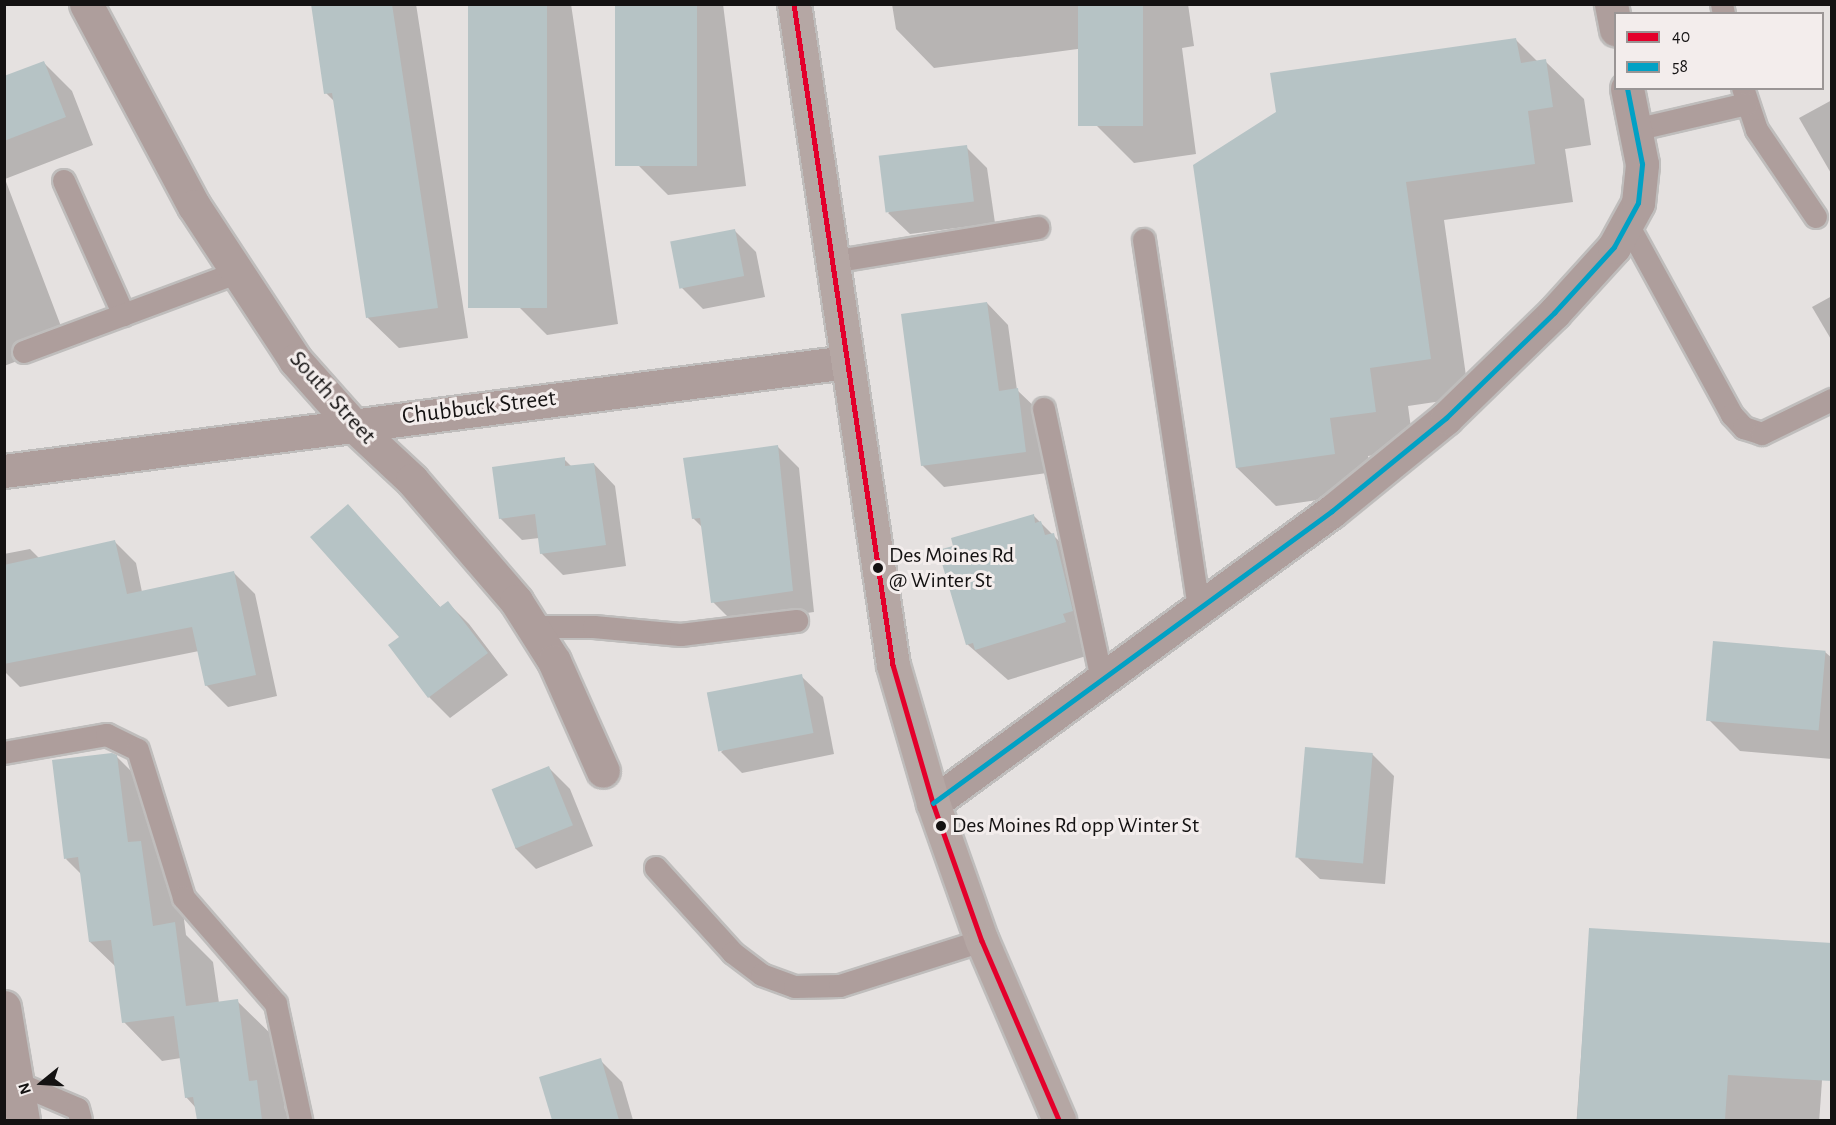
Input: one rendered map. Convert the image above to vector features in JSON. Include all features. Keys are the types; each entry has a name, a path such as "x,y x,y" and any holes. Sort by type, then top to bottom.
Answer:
{"street":[{"name":"South Street","path":"86,4 135,102 236,273 295,360 352,424 412,480 464,537 532,627 554,661 603,771"},
{"path":"794,4 893,665 933,803 982,941 1059,1120"},
{"path":"1611,4 1614,20"},
{"path":"933,803 1332,511 1446,418 1554,313 1614,247 1638,203 1642,164 1627,90"},
{"name":"Chubbuck Street","path":"4,471 352,424 847,362"},
{"path":"4,1007 23,1120"}],"lane":[{"path":"1635,130 1745,96 1757,130 1816,217"},
{"path":"64,181 124,315"},
{"path":"1628,223 1732,415 1744,428 1762,434 1832,400"},
{"path":"832,262 1038,228"},
{"path":"1144,240 1199,608"},
{"path":"24,352 236,273"},
{"path":"1044,409 1102,680"},
{"path":"532,627 681,635 797,621"},
{"path":"4,753 107,735 138,750 184,898 276,1004 301,1120"},
{"path":"656,868 734,953 762,975 795,987 840,986 982,941"},
{"path":"17,1083 78,1109 81,1120"}],"building":[{"path":"311,4 392,4 438,308 366,318 332,93 324,94"},
{"path":"468,4 547,4 547,308 468,308"},
{"path":"615,4 697,4 697,166 615,166"},
{"path":"1078,4 1143,4 1143,126 1078,126"},
{"path":"1516,38 1521,63 1546,59 1553,107 1528,111 1535,164 1406,182 1431,359 1370,368 1376,412 1330,418 1335,454 1236,468 1193,165 1276,112 1270,73"},
{"path":"44,61 66,117 4,141 4,76"},
{"path":"967,145 974,202 886,212 879,156"},
{"path":"735,229 744,276 679,289 670,242"},
{"path":"987,302 999,391 1018,388 1026,452 921,466 901,314"},
{"path":"778,445 793,591 711,603 700,518 692,519 683,458"},
{"path":"565,457 565,466 594,463 606,545 540,554 535,514 499,519 492,467"},
{"path":"348,504 440,607 448,601 488,653 428,698 388,645 399,637 310,537"},
{"path":"1034,514 1035,523 1041,521 1045,535 1054,533 1073,611 1063,614 1066,622 975,650 973,643 966,645 938,550 953,546 951,538"},
{"path":"115,540 127,594 234,571 256,675 205,686 192,627 4,664 4,565"},
{"path":"1713,641 1826,651 1819,731 1706,721"},
{"path":"802,674 813,733 718,751 707,693"},
{"path":"1305,747 1373,753 1363,864 1295,858"},
{"path":"112,753 117,755 128,842 141,841 153,926 175,922 186,1006 238,999 249,1081 257,1080 262,1120 197,1120 193,1097 185,1098 174,1016 122,1023 111,940 89,942 78,857 64,859 52,760"},
{"path":"549,766 573,825 515,849 492,789"},
{"path":"1589,928 1832,943 1832,1081 1728,1075 1725,1120 1577,1120"},
{"path":"601,1058 619,1120 552,1120 539,1077"}],"transit line":[{"name":"40","path":"794,4 893,665 933,803 982,941 1059,1120"},
{"name":"58","path":"933,803 1332,511 1446,418 1554,313 1614,247 1638,203 1642,164 1627,90"}],"place":[{"name":"Des Moines Rd @ Winter St","path":"878,568"},
{"name":"Des Moines Rd opp Winter St","path":"941,826"}]}
